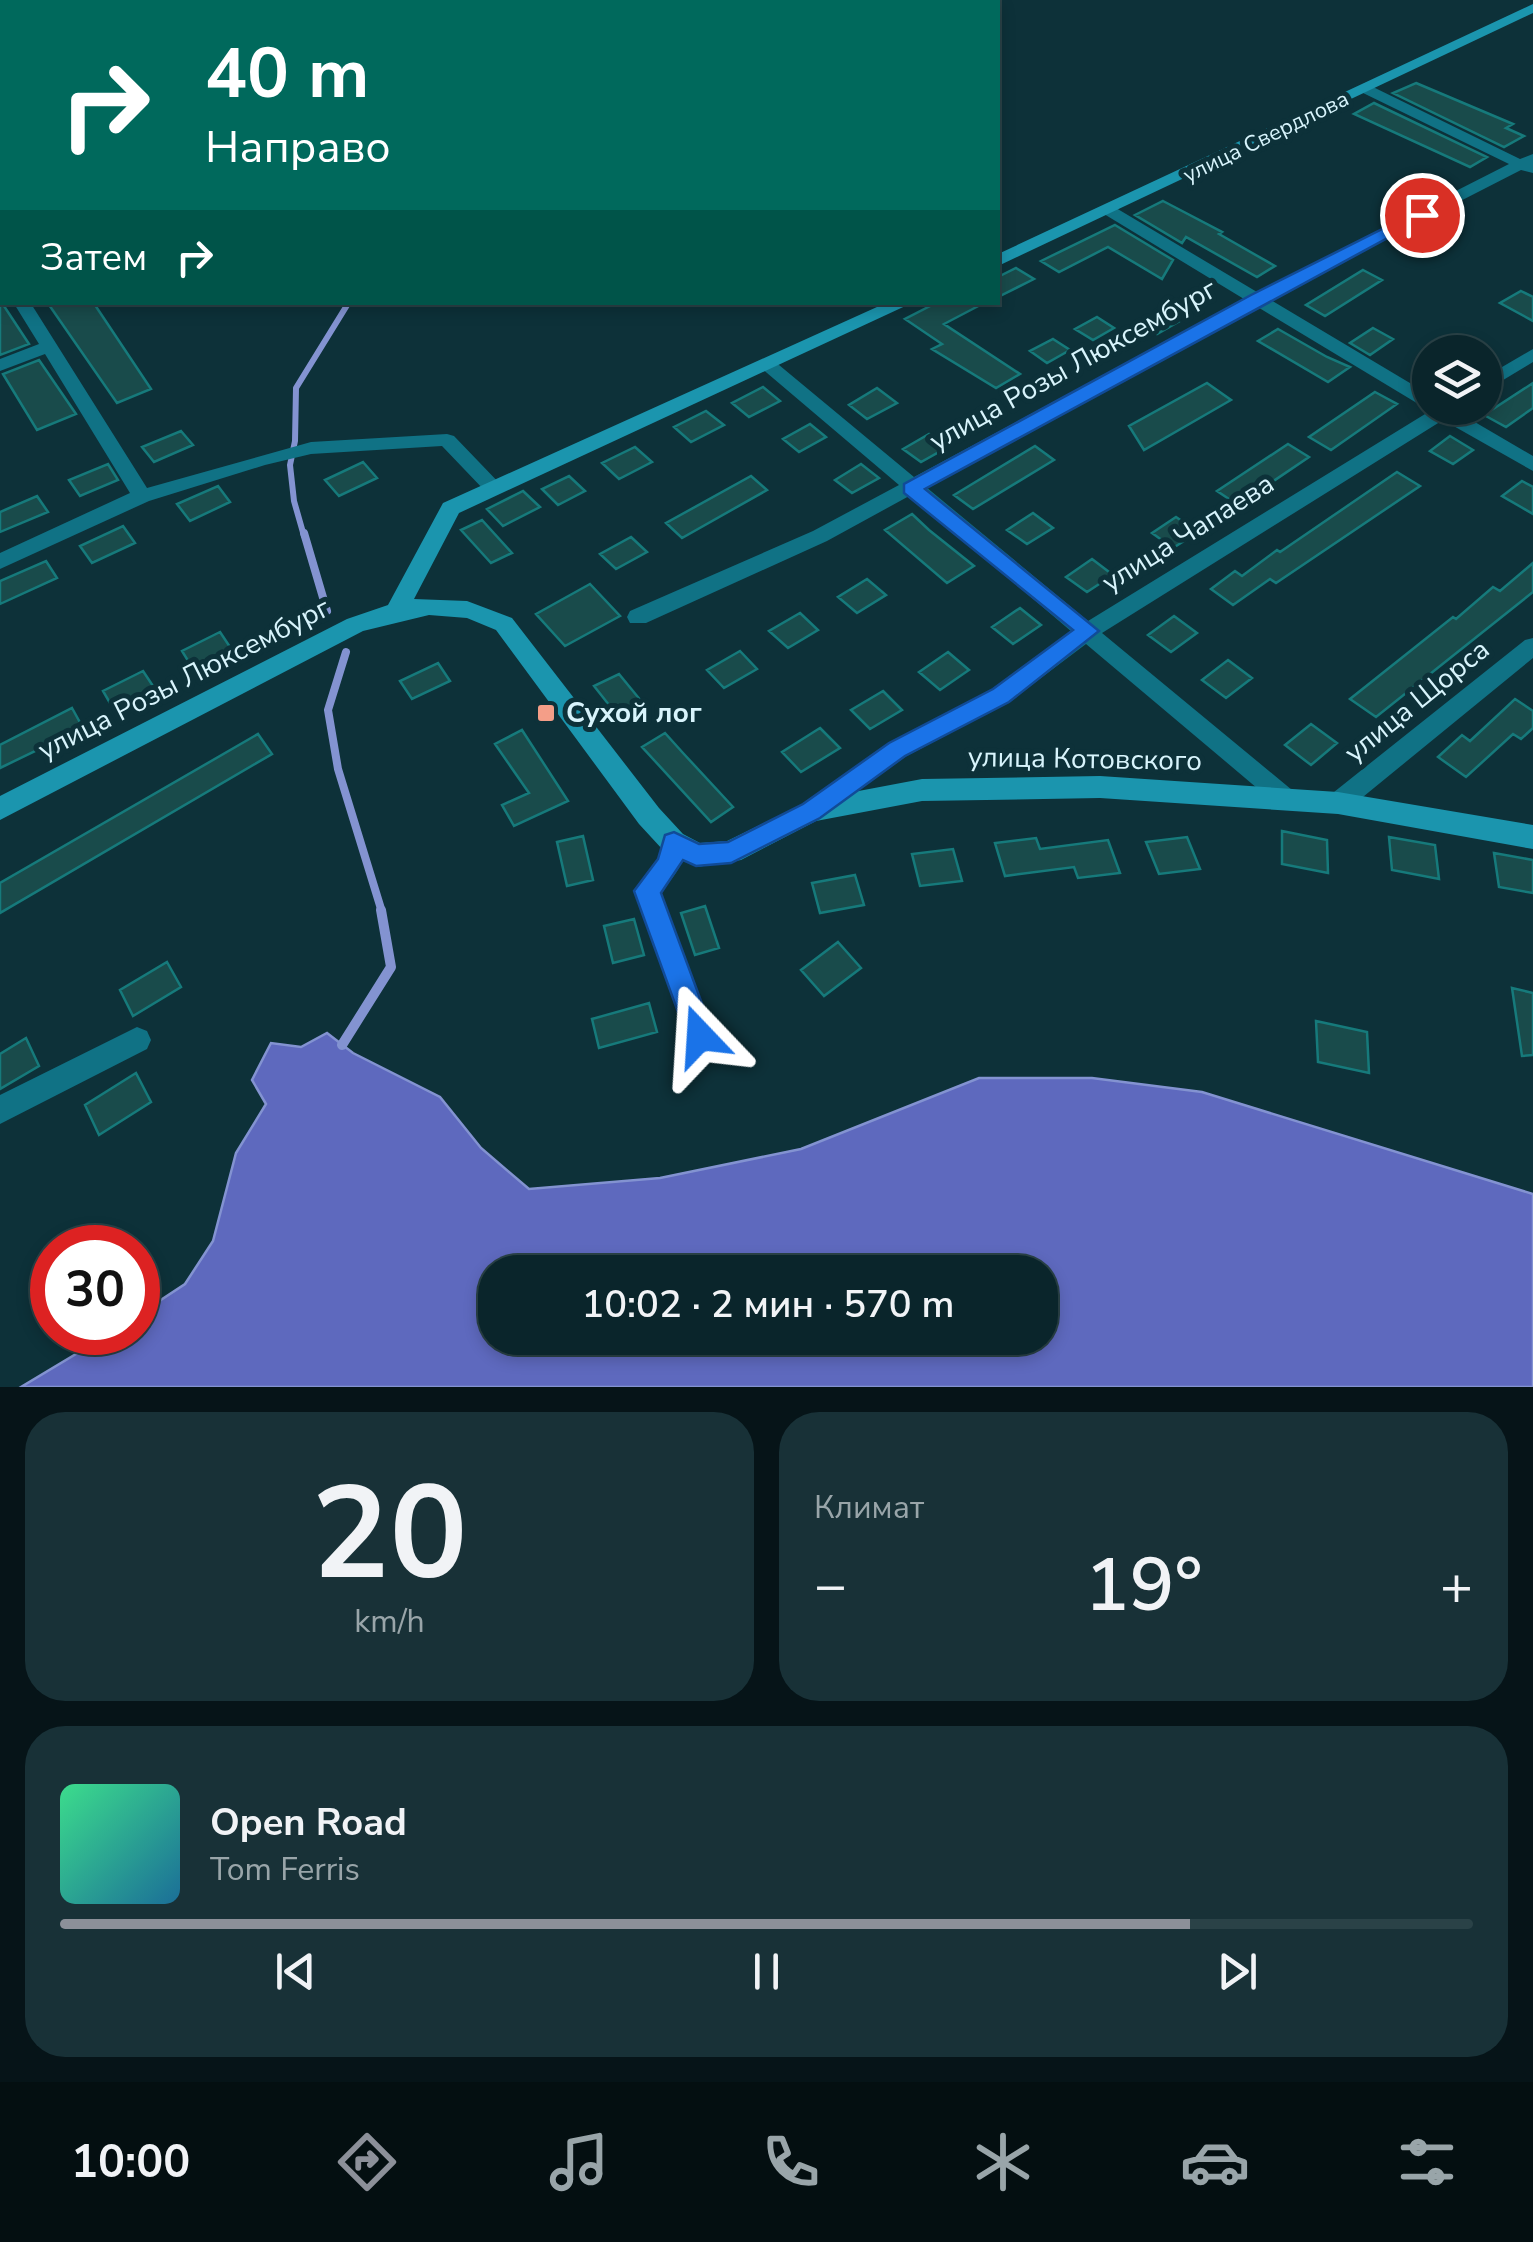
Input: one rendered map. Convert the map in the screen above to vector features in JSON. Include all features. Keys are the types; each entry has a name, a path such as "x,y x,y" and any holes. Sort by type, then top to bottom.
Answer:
{"street":[{"path":"1526,0 1533,6"},
{"name":"улица Свердлова","path":"1000,261 1533,6"},
{"path":"1366,89 1529,164"},
{"name":"улица Розы Люксембург","path":"638,617 820,536 1257,299 1529,164"},
{"path":"1110,211 1412,390"},
{"path":"23,305 142,496"},
{"path":"398,608 451,508 898,305"},
{"path":"0,366 50,346"},
{"path":"1502,373 1533,354"},
{"path":"767,364 1284,797"},
{"name":"улица Чапаева","path":"811,811 897,750 1001,696 1088,631 1412,425"},
{"path":"1469,425 1533,465"},
{"path":"0,562 142,496 312,448 447,440 493,487"},
{"path":"398,608 448,606 484,613 504,624 649,816 674,842 670,863 647,891 700,1036"},
{"name":"улица Розы Люксембург","path":"0,809 355,624 398,608"},
{"name":"улица Щорса","path":"1338,803 1533,646"},
{"name":"улица Котовского","path":"674,842 696,855 731,852 811,811 922,790 1100,787 1338,803 1533,837"},
{"path":"0,1110 137,1040"}],"water":[{"path":"327,1033 353,1053 440,1097 481,1148 529,1189 660,1178 801,1149 979,1078 1092,1078 1202,1092 1533,1194 1533,1387 21,1387 74,1355 160,1355 160,1300 185,1284 213,1241 236,1153 266,1104 252,1080 271,1043 301,1047"}],"building":[{"path":"1416,83 1513,124 1506,128 1524,136 1504,147 1393,93"},
{"path":"1374,103 1487,157 1470,167 1354,114"},
{"path":"1163,201 1275,266 1257,277 1186,237 1182,243 1135,215"},
{"path":"1115,225 1173,260 1162,279 1108,247 1059,272 1041,261"},
{"path":"1016,268 1034,279 1000,296 1000,276"},
{"path":"1363,270 1382,280 1325,316 1306,305"},
{"path":"1521,291 1533,297 1533,321 1500,303"},
{"path":"0,305 3,305 29,344 0,355"},
{"path":"49,305 95,305 151,389 117,403"},
{"path":"932,305 980,305 944,324 1020,374 996,388 932,349 942,344 905,319"},
{"path":"1160,312 1178,322 1157,334 1139,324"},
{"path":"1097,317 1114,328 1093,340 1075,329"},
{"path":"1373,328 1393,339 1370,355 1350,343"},
{"path":"1278,329 1350,367 1328,382 1258,341"},
{"path":"1053,339 1070,350 1047,363 1030,351"},
{"path":"39,360 76,414 37,430 3,374"},
{"path":"1207,383 1231,400 1144,450 1129,426"},
{"path":"1533,383 1533,408 1506,427 1502,425 1502,403"},
{"path":"763,387 780,401 749,417 732,403"},
{"path":"877,388 897,403 867,419 849,405"},
{"path":"1375,392 1397,404 1331,450 1309,437"},
{"path":"706,411 724,425 691,442 674,427"},
{"path":"810,424 826,437 799,452 783,439"},
{"path":"181,431 193,445 154,462 142,447"},
{"path":"929,434 946,448 921,462 903,449"},
{"path":"1450,436 1473,450 1453,464 1430,451"},
{"path":"1288,444 1309,457 1238,505 1217,491"},
{"path":"1035,446 1054,460 973,509 954,495"},
{"path":"635,447 652,462 619,479 602,463"},
{"path":"363,462 377,478 339,496 325,480"},
{"path":"108,464 118,480 80,496 69,480"},
{"path":"861,464 879,478 852,493 835,480"},
{"path":"1397,472 1420,486 1276,583 1270,579 1233,605 1211,589 1235,571 1242,576"},
{"path":"569,476 585,491 558,505 542,489"},
{"path":"751,476 767,490 682,538 666,523"},
{"path":"1522,481 1533,487 1533,514 1502,496"},
{"path":"218,486 230,502 190,521 177,504"},
{"path":"523,491 540,507 503,526 487,509"},
{"path":"37,496 48,512 0,532 0,512"},
{"path":"1033,513 1053,528 1027,544 1007,530"},
{"path":"912,514 974,566 947,583 885,530"},
{"path":"1176,517 1198,532 1173,548 1152,533"},
{"path":"482,520 512,553 491,563 461,530"},
{"path":"123,526 135,543 92,563 80,546"},
{"path":"631,537 647,552 616,569 600,554"},
{"path":"1092,559 1113,575 1087,592 1066,577"},
{"path":"46,561 57,578 0,604 0,581"},
{"path":"1533,563 1533,592 1376,717 1350,699 1493,587 1500,591"},
{"path":"867,579 886,595 857,613 838,597"},
{"path":"590,584 620,616 565,646 536,614"},
{"path":"1020,608 1041,625 1013,644 992,627"},
{"path":"800,613 818,630 788,648 769,631"},
{"path":"1174,616 1197,633 1171,652 1148,635"},
{"path":"220,632 232,650 193,669 182,651"},
{"path":"740,651 757,669 724,688 707,670"},
{"path":"948,652 969,670 940,690 919,672"},
{"path":"1228,660 1252,678 1226,698 1202,680"},
{"path":"438,663 450,681 412,699 400,681"},
{"path":"143,671 155,689 114,710 103,691"},
{"path":"619,674 642,702 617,715 594,686"},
{"path":"883,691 902,710 870,729 851,710"},
{"path":"1515,699 1533,711 1533,728 1521,739 1513,734 1466,777 1438,757 1462,735 1470,741"},
{"path":"72,708 83,728 0,768 0,745"},
{"path":"1311,724 1337,743 1311,765 1285,745"},
{"path":"820,728 840,748 801,772 782,752"},
{"path":"522,730 568,801 514,826 502,805 529,793 495,744"},
{"path":"665,733 733,807 711,822 642,747"},
{"path":"258,734 272,754 0,913 0,883"},
{"path":"1282,831 1327,840 1328,873 1282,864"},
{"path":"583,836 593,880 567,886 557,842"},
{"path":"1187,837 1200,869 1159,874 1146,842"},
{"path":"1389,837 1435,845 1439,879 1392,870"},
{"path":"1036,838 1040,849 1108,840 1120,873 1078,878 1074,867 1005,876 995,843"},
{"path":"953,849 962,881 920,886 912,854"},
{"path":"1494,853 1533,860 1533,893 1499,887"},
{"path":"855,875 864,905 820,913 812,883"},
{"path":"705,906 719,948 695,955 681,913"},
{"path":"634,919 644,955 613,963 604,926"},
{"path":"838,942 861,968 824,996 801,970"},
{"path":"167,962 181,987 133,1016 120,990"},
{"path":"1512,988 1533,993 1533,1055 1522,1056"},
{"path":"649,1003 657,1032 599,1048 592,1019"},
{"path":"1316,1021 1367,1032 1369,1073 1318,1062"},
{"path":"26,1038 39,1066 0,1089 0,1054"},
{"path":"136,1073 151,1102 99,1135 85,1105"}],"waterway":[{"path":"304,536 294,501 290,465 295,441 296,388 347,305"},
{"path":"304,533 327,611"},
{"path":"346,652 328,710 338,769 382,912"},
{"path":"342,1045 391,967 381,910"}],"place":[{"name":"Сухой лог","path":"546,713"}],"route":[{"path":"700,1036 647,891 670,863 674,842 696,855 731,852 811,811 897,750 1001,696 1088,631 911,488 1257,299 1422,215"}]}
